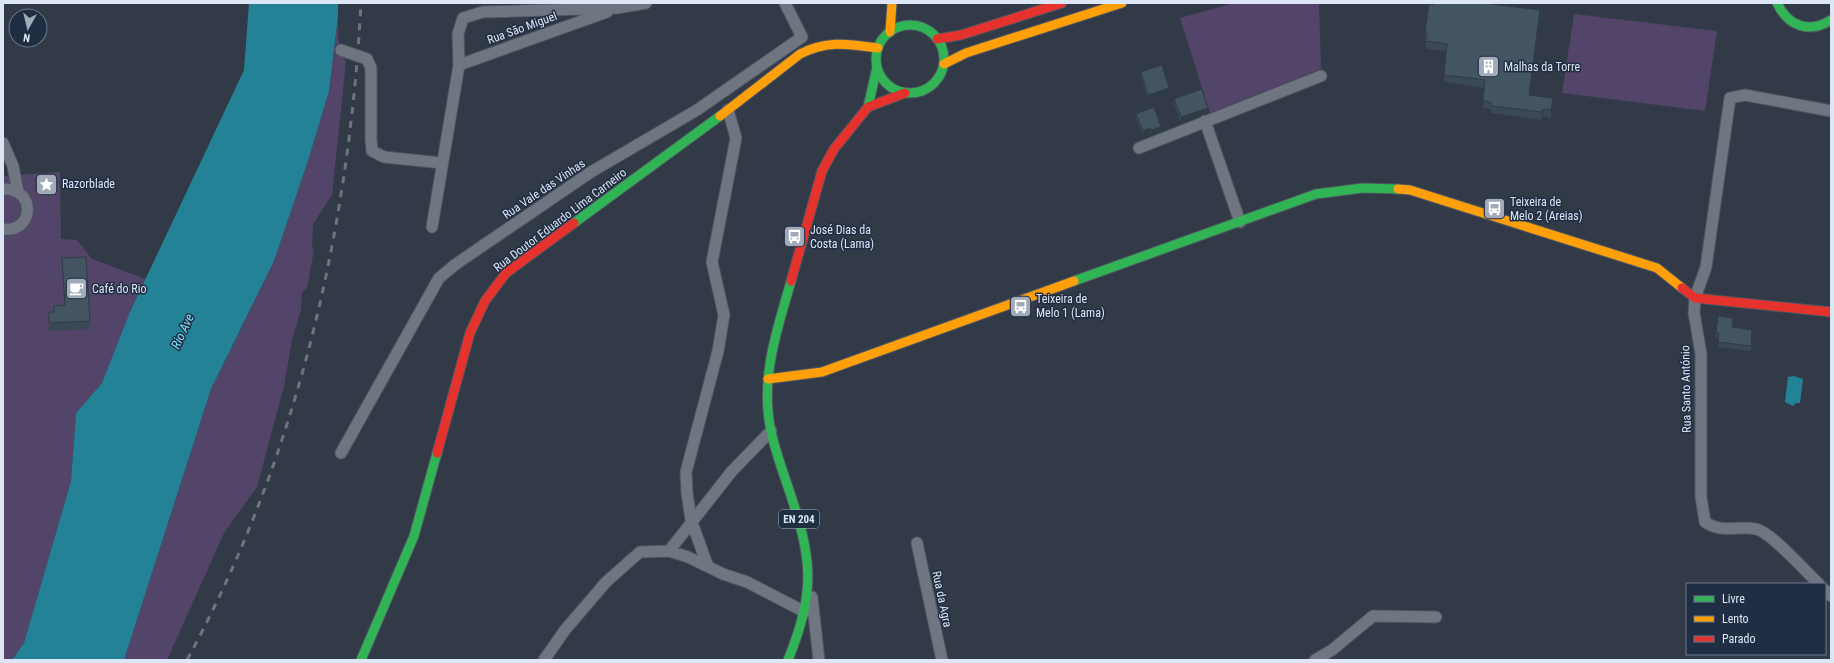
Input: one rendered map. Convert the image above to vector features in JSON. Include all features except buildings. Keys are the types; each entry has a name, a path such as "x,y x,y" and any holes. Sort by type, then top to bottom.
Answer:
{"street":[{"name":"Rua São Miguel","path":"432,227 459,65 458,34 463,18 483,12 617,8 646,3"},
{"name":"Rua Vale das Vinhas","path":"341,453 439,278 456,264 591,172 697,110 802,37 785,3"},
{"path":"890,32 892,3"},
{"path":"937,39 960,35 1062,3"},
{"path":"944,64 966,53 1122,3"},
{"path":"1776,3 1782,14 1789,21 1799,26 1823,28 1831,20"},
{"name":"Rua São Miguel","path":"459,65 617,8"},
{"path":"903,9 915,26"},
{"path":"868,107 905,93 916,93 926,89 934,83 941,74 944,64 944,56 937,39 924,28 906,26 890,32 883,39 878,48"},
{"name":"Rua Doutor Eduardo Lima Carneiro","path":"361,660 414,536 470,333 477,312 490,290 506,273 728,110 800,54 814,48 839,43 878,48"},
{"name":"EN 204","path":"788,660 805,612 809,576 806,541 771,431 767,407 771,352 822,171 834,149 868,107 877,67 876,57 878,48"},
{"path":"341,50 367,59 371,68 372,151 384,157 442,164"},
{"path":"877,67 887,84 905,93"},
{"path":"1139,148 1321,76"},
{"name":"Rua Santo António","path":"1818,583 1768,534 1756,529 1726,529 1712,527 1705,522 1701,497 1701,354 1694,313 1695,298 1706,267 1730,98 1745,95 1831,111"},
{"path":"707,564 691,520 686,472 718,351 724,316 712,262 736,138 728,110"},
{"path":"1205,122 1240,222"},
{"path":"3,143 13,166 18,192"},
{"path":"6,230 23,222 28,210 23,196 10,188 3,188 13,166"},
{"path":"768,379 822,372 1316,194 1365,186 1397,188 1470,208 1657,268 1695,298 1831,312"},
{"path":"669,551 691,520 732,472 771,431"},
{"name":"Rua da Agra","path":"918,543 942,660"},
{"path":"544,660 565,630 606,582 640,552 669,551 707,564 724,574 747,582 805,612"},
{"path":"809,576 819,660"},
{"path":"1315,660 1332,650 1372,616 1436,617"}],"shaded area":[{"path":"1234,3 1319,3 1321,69 1210,113 1180,18"},
{"path":"1574,14 1717,31 1705,111 1562,93"},
{"path":"338,16 338,34 341,51 346,62 332,195 313,224 312,246 314,250 307,288 302,292 301,310 292,340 284,386 257,487 224,533 167,660 124,660 211,389 274,261 308,161 329,91"},
{"path":"60,172 61,239 77,240 92,259 146,279 102,383 76,413 71,481 24,643 12,660 3,660 3,176"}],"water":[{"name":"Rio Ave","path":"249,3 338,3 338,16 329,91 308,161 274,261 211,389 124,660 12,660 24,643 71,481 76,413 102,383 130,312 244,70"},
{"path":"1794,376 1803,379 1800,403 1796,403 1793,406 1785,402 1788,377"}],"railway":[{"path":"187,660 226,583 259,504 287,423 311,341 330,258 344,173 355,88 361,3"}],"traffic: fast":[{"path":"1777,3 1787,17 1800,25 1807,27 1815,26 1831,20"},
{"path":"910,25 923,28 934,35 941,46 944,59 941,72 934,83 923,90 910,93 897,90 886,83 879,72 876,59 879,46 886,35 897,28 910,25"},
{"path":"868,107 877,67"},
{"path":"574,223 720,116"},
{"path":"1074,281 1316,194 1363,188 1398,189"},
{"path":"788,660 804,612 808,572 802,532 775,448 768,411 767,394 770,361 777,329 791,281"},
{"path":"361,660 414,536 437,453"}],"traffic: slow":[{"path":"890,32 892,3"},
{"path":"944,64 966,53 1122,3"},
{"path":"720,116 800,54 820,47 838,44 878,48"},
{"path":"1398,189 1410,190 1657,268 1682,288"},
{"path":"768,379 822,372 1074,281"}],"traffic: jam":[{"path":"937,39 961,35 1062,3"},
{"path":"791,281 822,171 834,149 868,107 905,93"},
{"path":"437,453 470,333 485,301 506,273 574,223"},
{"path":"1682,288 1695,298 1831,312"}],"place":[{"name":"Malhas da Torre","path":"1489,67"},
{"name":"Razorblade","path":"46,184"},
{"name":"Teixeira de Melo 2 (Areias)","path":"1495,209"},
{"name":"José Dias da Costa (Lama)","path":"795,237"},
{"name":"Café do Rio","path":"76,289"},
{"name":"Teixeira de Melo 1 (Lama)","path":"1021,306"}]}
